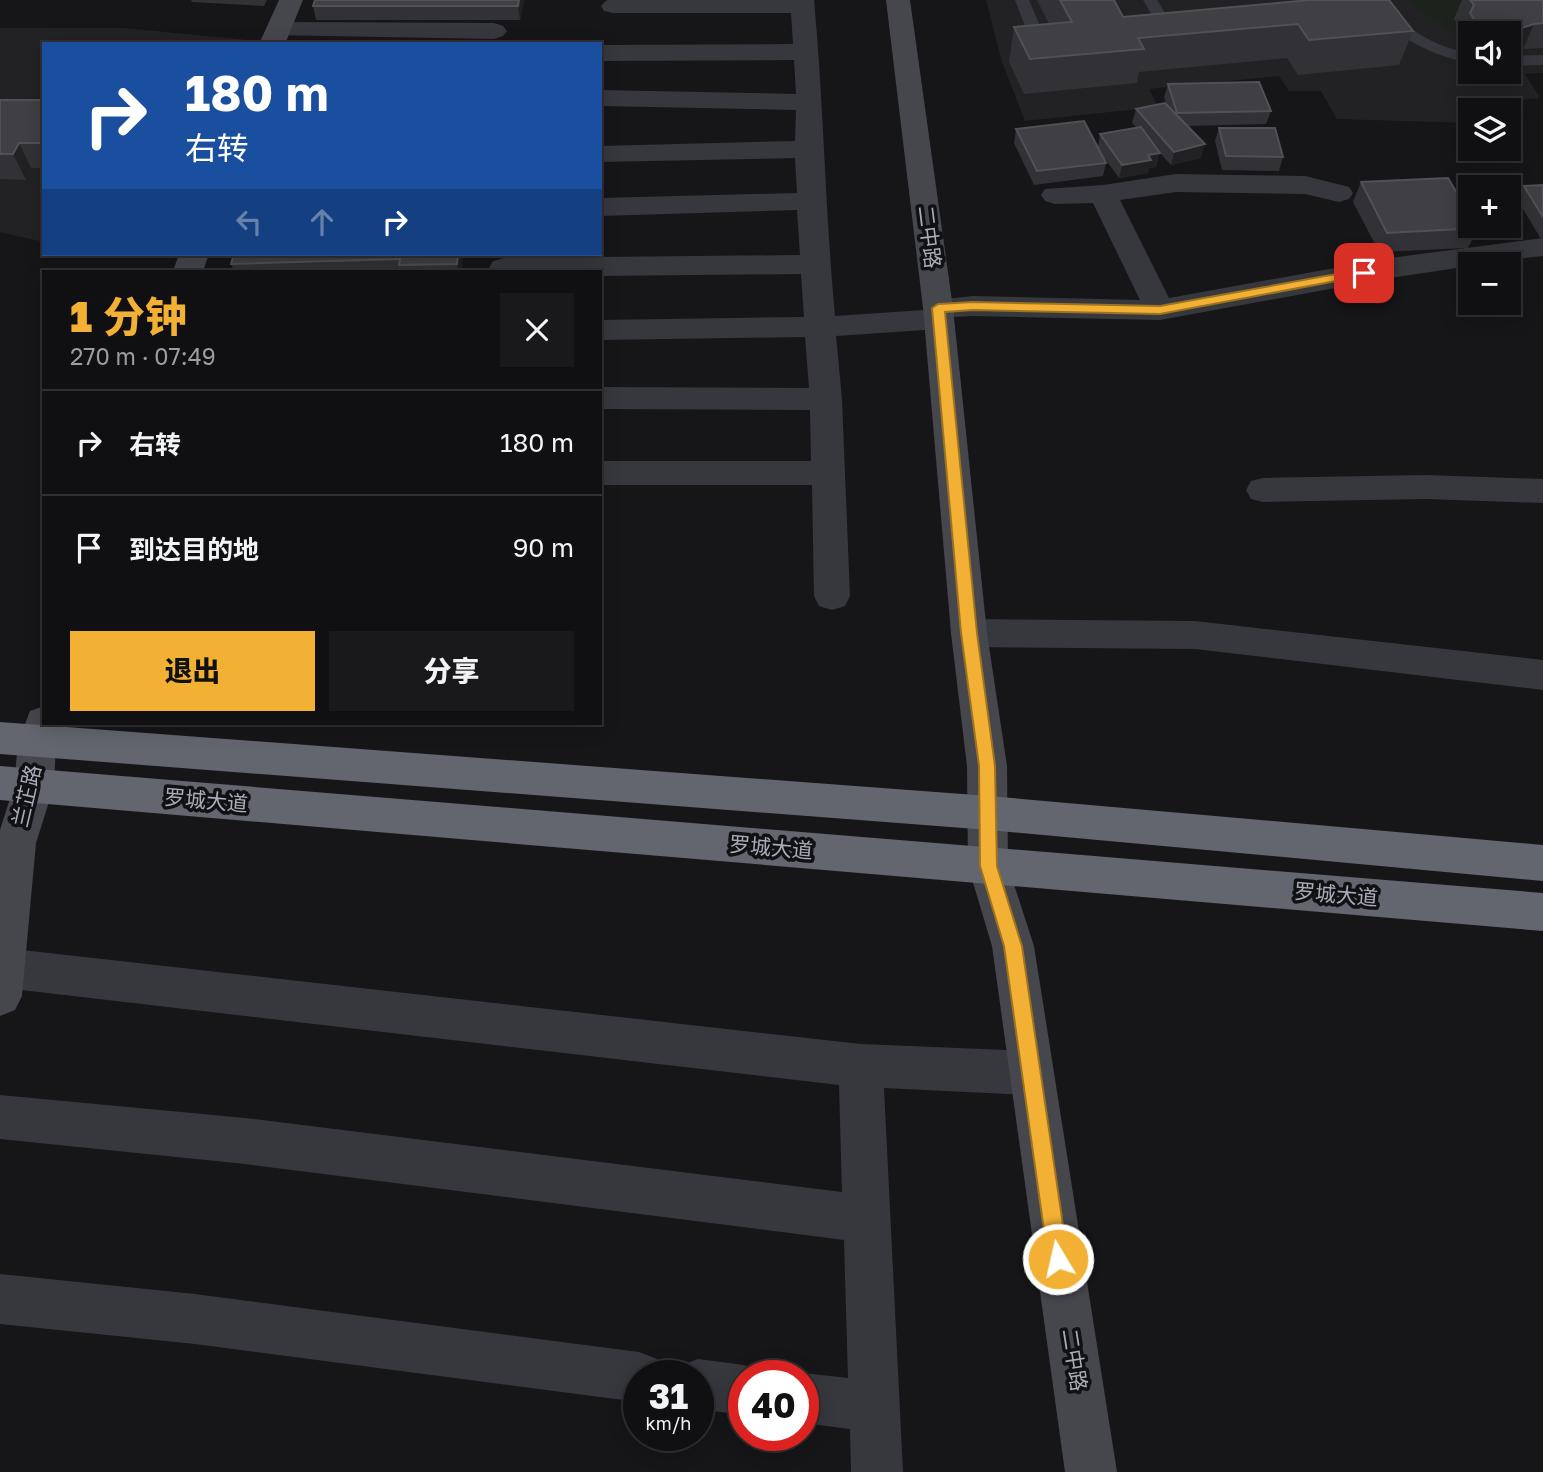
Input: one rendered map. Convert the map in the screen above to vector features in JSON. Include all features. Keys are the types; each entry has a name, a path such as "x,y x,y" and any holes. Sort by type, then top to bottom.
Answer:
{"highway":[{"path":"27,734 989,813 1543,863"},
{"name":"罗城大道","path":"17,785 1543,912"}],"street":[{"path":"291,0 276,37 494,31"},
{"name":"二中路","path":"898,0 939,314 969,633 987,766 988,866 1013,946 1091,1472"},
{"path":"602,42 617,14 611,3 802,3 810,102 808,149 826,399 832,596"},
{"path":"602,53 805,52"},
{"path":"602,98 810,102"},
{"path":"602,154 808,149"},
{"path":"1055,195 1103,194 1176,183 1305,185 1339,193"},
{"path":"1103,194 1160,310"},
{"path":"602,206 813,201"},
{"path":"602,330 821,327 939,314 973,306 1160,310 1390,268 1543,247"},
{"path":"504,264 815,264"},
{"path":"602,398 826,399"},
{"path":"602,473 828,473"},
{"path":"1263,490 1426,486 1543,491"},
{"path":"969,633 1195,635 1543,676"},
{"name":"兰芷路","path":"2,982 16,843 17,785 27,734"},
{"path":"2,982 861,1066 1030,1073"},
{"path":"861,1066 877,1472"},
{"path":"0,1117 245,1141 866,1219"},
{"path":"0,1299 195,1319 623,1375"},
{"path":"819,1400 875,1407"}],"lane":[{"path":"1022,0 1041,47"},
{"path":"1150,0 1161,18 1201,14"},
{"path":"1375,0 1395,25 1420,45 1458,55"},
{"path":"1521,61 1543,60"}],"shaded area":[{"path":"986,0 1543,0 1543,73 1525,74 1540,98 1458,98 1458,123 1337,119 1321,91 1289,91 1279,76 1149,89 1158,107 1025,121 1002,62"},
{"path":"1410,0 1543,0 1543,15 1455,19 1458,23 1458,37 1416,8"},
{"path":"0,28 123,28 248,40 42,42 42,237 39,241 0,232"}],"building":[{"path":"315,0 519,0 518,6 313,6"},
{"path":"1060,0 1114,0 1123,17 1310,0 1389,0 1413,31 1309,40 1298,24 1138,38 1144,49 1030,59 1014,27 1072,22"},
{"path":"1470,0 1543,0 1543,23 1521,28 1521,21 1475,21 1470,13 1474,5"},
{"path":"1259,82 1271,111 1177,113 1168,84"},
{"path":"0,100 42,100 42,143 19,143 13,154 0,154"},
{"path":"1165,103 1205,144 1174,152 1136,109"},
{"path":"1084,121 1106,163 1037,171 1016,129"},
{"path":"1141,127 1160,153 1148,155 1151,160 1122,165 1100,134"},
{"path":"1219,128 1275,128 1283,157 1226,156"},
{"path":"1448,178 1458,195 1458,229 1387,233 1361,182"},
{"path":"1543,185 1543,217 1524,186"},
{"path":"233,256 458,256 457,264 399,265 400,259 231,264"}],"route":[{"path":"1058,1259 1013,946 988,866 987,766 969,633 938,308 973,306 1160,310 1364,273"}]}
